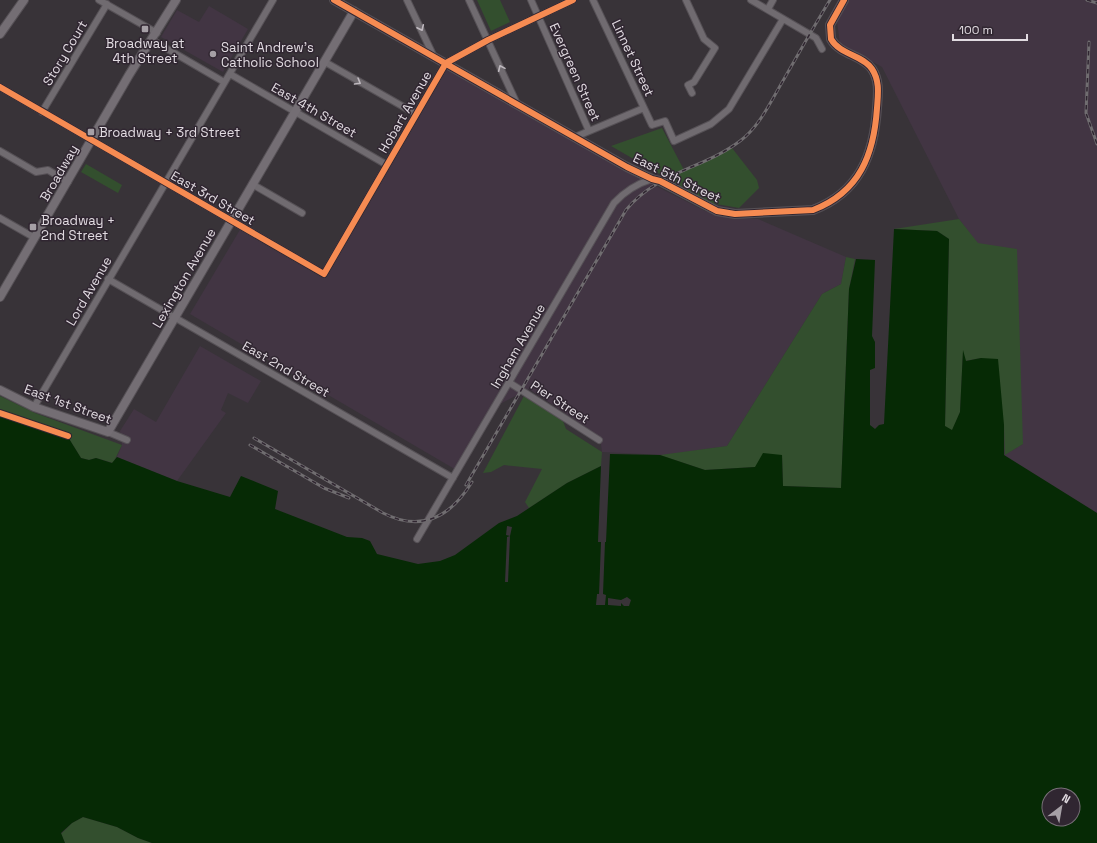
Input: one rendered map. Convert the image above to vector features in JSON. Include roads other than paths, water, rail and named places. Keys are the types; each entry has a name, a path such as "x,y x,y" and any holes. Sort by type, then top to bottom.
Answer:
{"street":[{"path":"0,34 24,0"},
{"path":"99,0 224,82"},
{"name":"Broadway","path":"0,297 129,75 176,0"},
{"name":"Lord Avenue","path":"34,407 273,0"},
{"name":"East 5th Street","path":"334,0 345,3 354,11 434,57 652,179 664,183 707,208 735,214 813,210 824,206 845,191 855,180 869,154 876,126 878,87 876,76 871,67 839,48 831,39 830,25 844,0"},
{"path":"407,0 434,57"},
{"path":"469,0 516,104"},
{"name":"Evergreen Street","path":"531,0 589,131"},
{"name":"Hobart Avenue","path":"324,274 446,63 488,40 574,0"},
{"name":"Linnet Street","path":"593,0 652,125 665,120 674,141 721,117 737,99 782,19"},
{"path":"686,0 701,33 715,48 694,82 688,86 692,93"},
{"path":"751,0 816,38 822,50"},
{"path":"768,9 773,0"},
{"name":"Story Court","path":"42,112 107,4"},
{"name":"Lexington Avenue","path":"108,432 354,11"},
{"path":"325,62 416,114"},
{"name":"East 4th Street","path":"230,74 387,164"},
{"name":"East 3rd Street","path":"0,87 324,274"},
{"path":"575,137 644,108"},
{"path":"0,151 36,172 48,170 68,182"},
{"name":"Ingham Avenue","path":"417,539 614,203 634,186 652,179"},
{"path":"252,184 302,213"},
{"path":"0,218 34,238"},
{"name":"East 2nd Street","path":"108,279 453,478"},
{"name":"Pier Street","path":"510,382 599,440"},
{"name":"East 1st Street","path":"0,390 34,407 127,440"}],"railway":[{"path":"466,485 626,210 638,197 652,187 726,150 747,135 765,113 830,0"},
{"path":"1087,0 1097,3"},
{"path":"1089,42 1086,113 1097,144"},
{"path":"254,438 383,513 397,519 423,521 434,518 455,504 472,482"},
{"path":"250,445 324,488 349,498"}],"place":[{"name":"Broadway at 4th Street","path":"145,29"},
{"name":"Saint Andrew's Catholic School","path":"213,54"},
{"name":"Broadway + 3rd Street","path":"91,132"},
{"name":"Broadway + 2nd Street","path":"33,227"}]}
